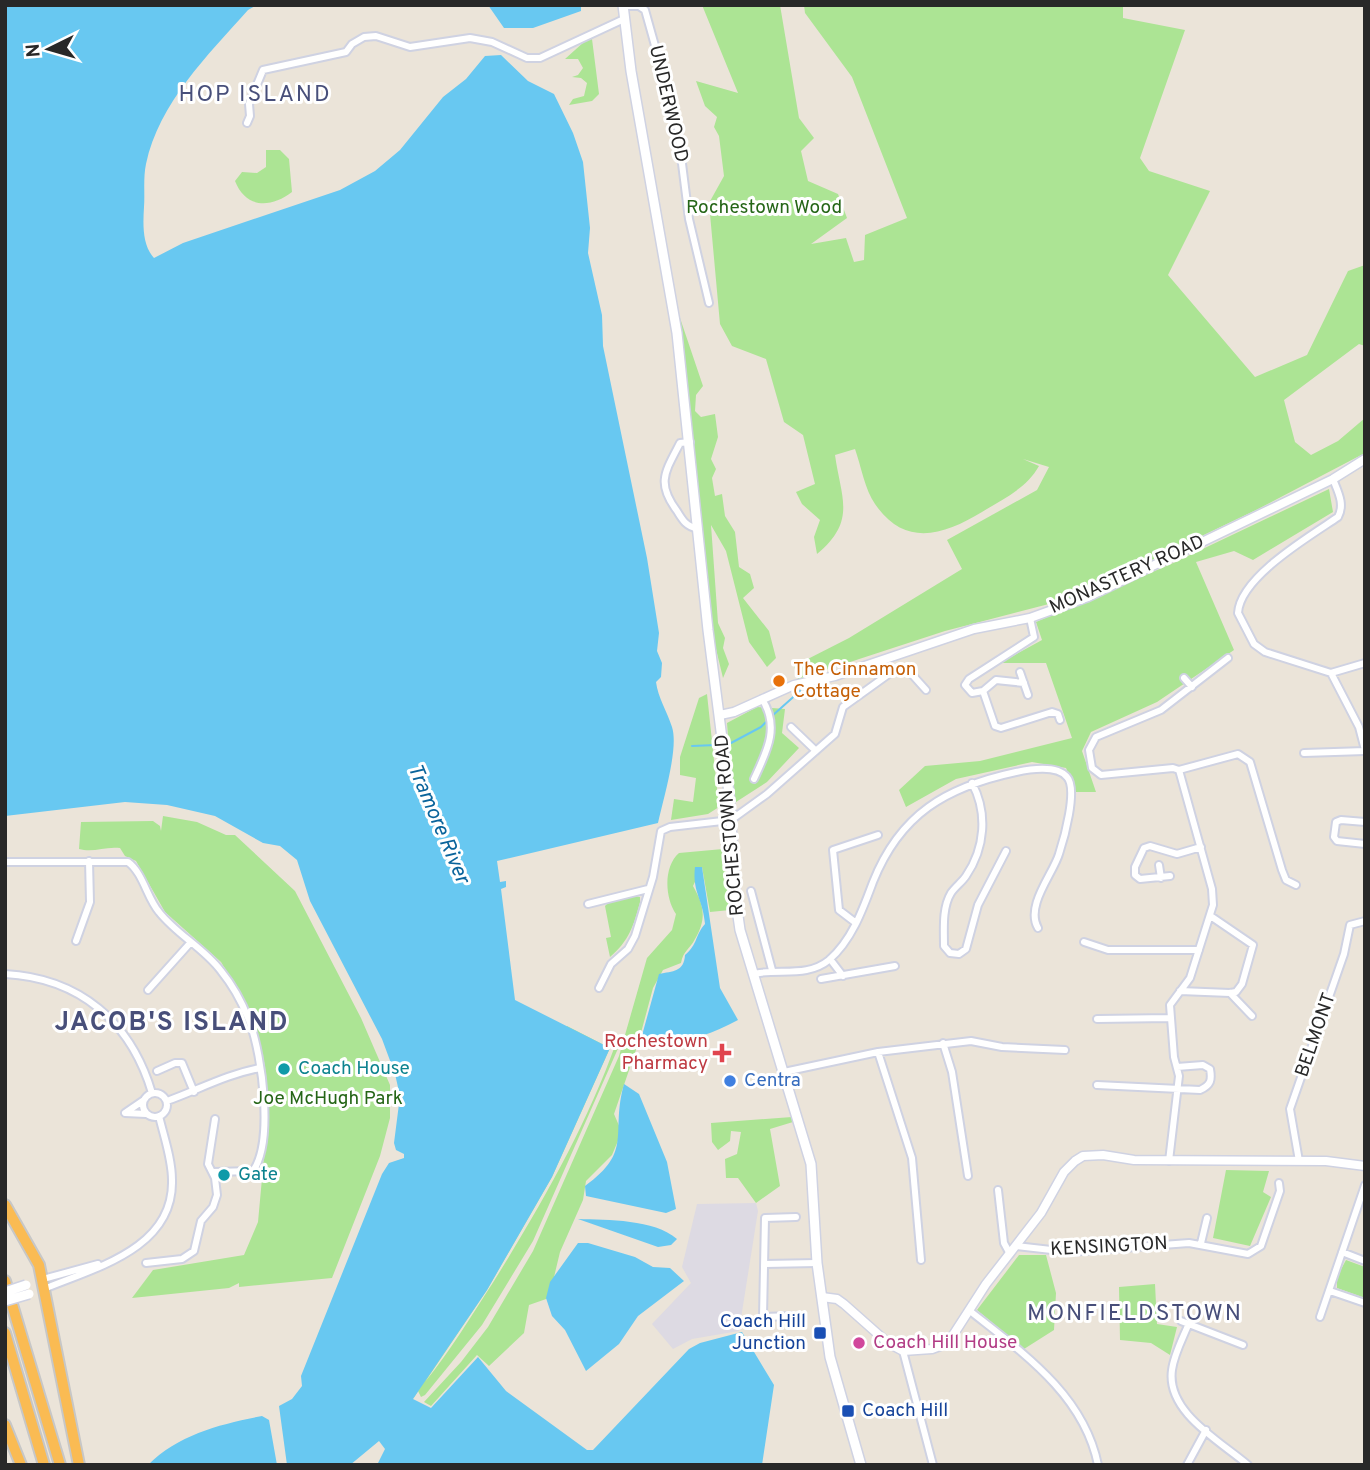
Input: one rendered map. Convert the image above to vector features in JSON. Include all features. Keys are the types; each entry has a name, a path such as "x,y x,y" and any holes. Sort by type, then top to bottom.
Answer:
{"highway":[{"path":"5,1205 39,1265 79,1465"},
{"path":"5,1281 60,1465"},
{"path":"5,1333 44,1465"},
{"path":"5,1425 21,1465"}],"main road":[{"path":"623,6 677,333 698,529"},
{"name":"ROCHESTOWN ROAD","path":"698,529 731,820 736,902 753,974 811,1164 817,1262 830,1357 861,1465"},
{"path":"5,1292 43,1284"},
{"path":"5,1301 27,1289"}],"street":[{"name":"UNDERWOOD","path":"623,6 639,6 645,10 672,102 689,219 709,303"},
{"path":"247,124 250,116 249,104 263,70 346,52 364,37 376,36 410,47 478,39 527,58 540,58 624,19"},
{"path":"690,442 680,443 663,477 665,496 688,527 698,529"},
{"name":"MONASTERY ROAD","path":"720,715 734,712 794,685 835,676 974,629 1030,618 1088,597 1333,479 1365,459"},
{"path":"1333,479 1341,499 1342,510 1338,517 1273,560 1242,598 1239,620 1258,648 1331,673 1365,663"},
{"path":"1024,683 996,680 983,691 972,693 967,690 969,679 1034,637 1030,618"},
{"path":"1228,658 1161,710 1096,737 1089,750 1092,768 1101,775 1174,768 1179,770 1238,754 1245,756 1250,762 1282,870 1286,880 1296,885"},
{"path":"599,988 611,964 632,943 653,877 658,836 663,830 731,820 768,794 835,734 843,707 893,671 908,670 926,690"},
{"path":"1020,672 1028,695"},
{"path":"1304,753 1365,751 1359,727 1331,673"},
{"path":"1184,678 1192,687"},
{"path":"983,691 995,726 1001,727 1052,712 1058,714 1060,720"},
{"path":"754,779 771,743 770,712 762,699"},
{"path":"791,727 816,751"},
{"path":"753,974 772,970 802,972 817,968 830,959 862,914 894,840 936,801 972,783 1032,769 1060,772 1068,778 1073,790 1059,855 1035,909 1038,928"},
{"path":"1170,1160 1178,1087 1170,1005 1190,978 1212,917 1212,889 1179,770"},
{"path":"972,783 981,807 983,828 973,863 951,893 945,911 944,946 950,953 959,954 966,950 978,905 1006,851"},
{"path":"1365,822 1336,822 1334,837 1337,841 1365,844"},
{"path":"856,923 839,910 833,850 878,835"},
{"path":"1170,876 1140,879 1135,875 1135,867 1144,848 1150,846 1177,854 1201,847"},
{"path":"5,862 122,860 132,864 159,912 209,957 236,992 250,1023 260,1068 263,1119 258,1161 253,1171 213,1172"},
{"path":"76,941 90,902 89,861"},
{"path":"1159,865 1161,878"},
{"path":"588,904 648,889"},
{"path":"751,891 772,970"},
{"path":"1180,991 1230,993 1237,992 1242,984 1253,945 1212,917"},
{"name":"BELMONT","path":"1299,1161 1290,1109 1345,954 1350,925 1365,921"},
{"path":"1084,942 1108,950 1199,950"},
{"path":"148,990 191,943"},
{"path":"830,959 843,976"},
{"path":"821,979 895,966"},
{"path":"5,974 58,984 95,1003 124,1032 141,1062 152,1093"},
{"path":"1230,993 1252,1016"},
{"path":"1097,1019 1170,1018"},
{"path":"784,1072 878,1052 943,1043 971,1041 1002,1047 1065,1049"},
{"path":"943,1043 952,1072 968,1176"},
{"path":"878,1052 912,1158 921,1260"},
{"path":"157,1071 175,1063 182,1063 194,1092"},
{"path":"1097,1085 1200,1090 1208,1086 1212,1079 1210,1069 1203,1065 1177,1067"},
{"path":"167,1101 232,1074 260,1068"},
{"path":"152,1093 162,1095 167,1101 166,1111 159,1116 125,1113 144,1100 152,1093"},
{"path":"144,1100 146,1114"},
{"path":"43,1284 117,1259 148,1237 168,1206 172,1171 159,1116"},
{"path":"146,1263 182,1259 194,1251 201,1220 215,1201 213,1172 208,1160 215,1119"},
{"path":"822,1297 836,1299 844,1304 888,1343 902,1351 932,1349 948,1343 986,1283 1013,1250 1074,1161 1091,1155 1134,1160 1299,1161 1365,1166"},
{"name":"KENSINGTON","path":"1013,1250 1069,1252 1201,1243 1248,1254 1261,1246 1276,1202 1279,1183"},
{"path":"1320,1317 1365,1185"},
{"path":"998,1190 1004,1243 1013,1250"},
{"path":"793,1316 763,1317 765,1218 796,1217"},
{"path":"1201,1243 1207,1218"},
{"path":"1342,1252 1365,1261"},
{"path":"765,1264 817,1262"},
{"path":"1329,1291 1365,1303"},
{"path":"970,1311 1030,1359 1066,1396 1085,1423 1098,1465"},
{"path":"1181,1321 1242,1345"},
{"path":"1189,1324 1172,1368 1171,1383 1175,1399 1185,1412 1248,1465"},
{"path":"902,1351 933,1465"},
{"path":"1186,1465 1206,1430"}],"shaded area":[{"path":"756,1203 758,1211 739,1331 692,1339 673,1349 652,1324 691,1283 682,1267 697,1204"}],"green space":[{"name":"Rochestown Wood","path":"702,5 780,5 799,118 814,138 801,151 808,181 838,194 847,218 811,244 846,238 854,262 864,260 865,235 907,218 852,77 805,13 804,5 1123,5 1123,18 1185,30 1140,158 1149,171 1210,191 1168,275 1255,377 1307,355 1348,271 1365,265 1365,346 1359,344 1284,400 1295,442 1311,455 1338,441 1365,418 1365,453 1256,510 1072,598 945,631 798,679 794,666 849,638 962,569 947,540 1037,490 1049,467 1023,459 1039,466 1021,487 968,520 953,527 926,533 899,527 875,504 868,492 855,449 835,455 842,497 842,520 830,542 817,554 814,537 820,520 802,504 796,492 815,484 803,435 784,422 766,359 732,346 720,324 709,203 724,176 719,136 714,127 717,117 705,106 696,81 738,93"},
{"path":"592,39 599,94 592,101 569,105 573,99 584,96 587,83 581,78 572,77 578,75 583,68 578,59 565,59 585,41"},
{"path":"266,150 280,150 289,159 292,192 276,201 260,203 246,197 235,181 242,172 257,173 266,167"},
{"path":"680,318 703,386 696,395 695,411 701,417 715,414 718,437 711,459 716,469 712,478 715,496 722,494 725,516 735,532 739,567 750,574 754,588 743,598 769,631 776,658 767,667 749,642 726,551 711,525 718,623 725,638 723,648 729,664 723,678 710,624"},
{"path":"1329,489 1333,512 1253,560 1234,551 1196,562 1234,650 1157,702 1091,732 1082,751 1096,792 1076,792 1066,768 1032,762 956,779 906,807 899,790 925,766 980,761 1072,738 1046,663 1000,663 1042,640 1036,622 1171,564"},
{"path":"707,694 719,807 708,814 671,820 674,799 693,802 696,778 680,775 680,757 699,698"},
{"path":"757,707 785,709 782,733 799,748 767,782 736,802 732,788 727,723"},
{"name":"Joe McHugh Park","path":"163,816 197,822 226,835 235,835 295,891 361,1018 390,1085 390,1118 380,1156 332,1278 239,1287 239,1283 229,1288 132,1298 153,1270 244,1255 258,1222 268,1113 265,1066 254,1018 221,962 165,912 136,861 125,856 120,848 79,849 81,822 153,821 160,826 161,831"},
{"path":"723,849 730,910 710,912 702,867 693,886 703,912 699,932 681,963 663,970 653,988 638,1044 614,1114 620,1128 620,1136 612,1155 586,1181 583,1200 560,1252 549,1298 529,1305 524,1333 489,1366 477,1355 431,1406 424,1402 461,1362 488,1327 533,1251 619,1056 647,958 672,930 676,914 667,883 670,866 679,853"},
{"path":"640,897 640,902 633,925 622,945 610,957 606,938 611,937 605,906 609,902"},
{"path":"567,1026 610,1048 552,1177 487,1290 425,1382 469,1320 529,1224 577,1135 616,1043 620,1044 533,1241 482,1325 425,1395 421,1397 418,1391 413,1399"},
{"path":"792,1117 793,1122 770,1129 780,1186 756,1203 738,1178 726,1178 725,1159 737,1154 741,1132 731,1131 730,1141 718,1150 712,1142 711,1123"},
{"path":"1226,1170 1269,1171 1263,1192 1271,1197 1250,1246 1213,1238"},
{"path":"1019,1255 1046,1255 1056,1293 1054,1330 1024,1349 977,1310"},
{"path":"1346,1260 1365,1267 1365,1298 1337,1288 1337,1277"},
{"path":"1155,1284 1157,1324 1177,1327 1170,1355 1151,1343 1120,1340 1119,1287"}],"water":[{"name":"Tramore River","path":"5,5 257,5 248,10 187,81 173,100 152,142 145,169 143,220 145,241 154,258 183,243 340,190 375,171 400,150 443,97 466,79 485,56 501,55 528,81 554,94 573,133 583,162 590,228 588,253 602,315 603,346 647,558 659,633 657,651 662,663 661,677 656,682 672,727 673,748 670,774 658,823 497,861 500,882 506,881 506,887 501,889 515,1000 610,1048 552,1177 487,1290 413,1399 431,1408 478,1357 506,1391 587,1450 593,1450 689,1349 700,1343 742,1332 774,1385 762,1465 377,1465 385,1449 379,1441 350,1465 287,1465 279,1406 292,1399 302,1386 301,1376 382,1174 389,1163 404,1158 404,1154 396,1150 394,1143 400,1096 382,1039 310,901 297,860 280,846 263,843 215,816 167,805 125,802 5,816"},
{"path":"488,5 581,5 581,11 533,28 504,28"},
{"path":"695,867 702,867 720,988 738,1020 703,1036 667,1041 641,1039 659,974 680,968 705,924 696,889"},
{"path":"624,1084 639,1094 667,1162 676,1209 666,1213 586,1196 585,1186 600,1174 615,1152"},
{"path":"578,1219 643,1224 667,1232 677,1239 671,1245 658,1247"},
{"path":"578,1243 588,1243 635,1257 653,1267 670,1268 684,1281 638,1316 619,1344 586,1371 565,1330 552,1316 546,1298 550,1282"},
{"path":"262,1416 269,1420 277,1465 148,1465 173,1445 187,1438 216,1427"}],"waterway":[{"path":"772,716 800,691"},
{"path":"731,743 761,727 768,720"},
{"path":"692,746 716,745"}],"place":[{"name":"The Cinnamon Cottage","path":"779,681"},
{"name":"Rochestown Pharmacy","path":"722,1053"},
{"name":"Coach House","path":"284,1069"},
{"name":"Centra","path":"730,1081"},
{"name":"Gate","path":"224,1175"},
{"name":"Coach Hill Junction","path":"820,1333"},
{"name":"Coach Hill House","path":"859,1343"},
{"name":"Coach Hill","path":"848,1411"}],"district":[{"name":"HOP ISLAND","path":"255,95"},
{"name":"JACOB'S ISLAND","path":"172,1023"},
{"name":"MONFIELDSTOWN","path":"1135,1314"}]}
